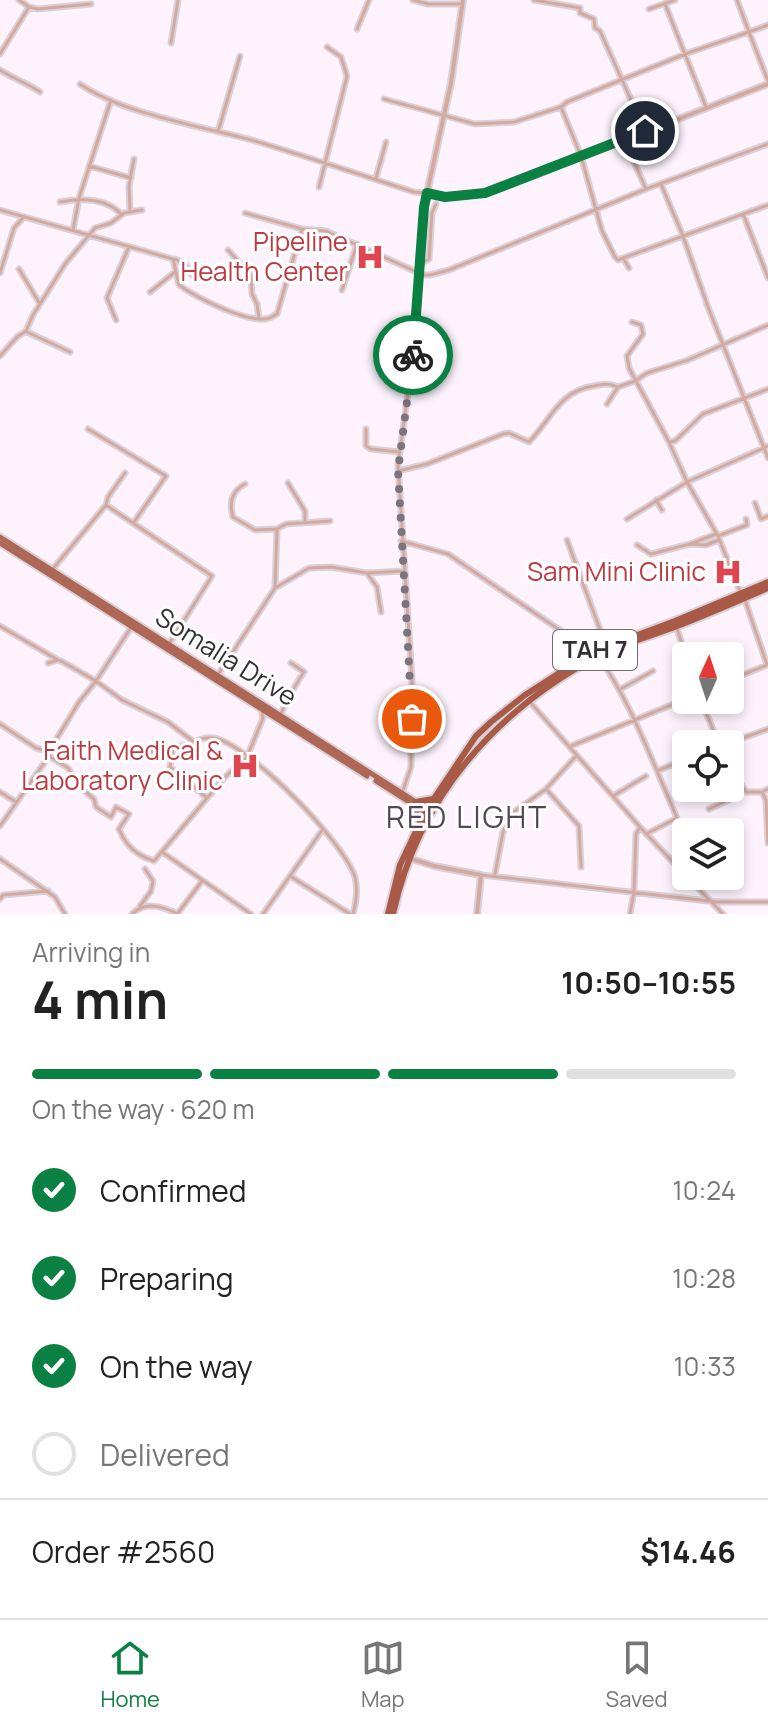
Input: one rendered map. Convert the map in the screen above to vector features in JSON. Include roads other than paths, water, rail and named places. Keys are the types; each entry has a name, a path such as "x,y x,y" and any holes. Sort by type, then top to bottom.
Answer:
{"highway":[{"name":"TAH 7","path":"390,914 428,812 476,736 491,722 525,695 595,654 676,626 768,582"},
{"name":"TAH 7","path":"390,914 400,865 420,822 482,741 529,701 606,646 768,588"},
{"path":"420,822 415,804 436,797"}],"main road":[{"name":"Somalia Drive","path":"0,540 52,570 262,708 402,795"},
{"name":"Somalia Drive","path":"0,540 132,626 280,715 428,812"}],"street":[{"path":"19,0 38,9 91,4"},
{"path":"171,43 178,0"},
{"path":"357,29 369,0"},
{"path":"402,795 411,767 412,722 398,471 416,335 424,207 451,83 463,2 428,4 413,0"},
{"path":"534,0 580,8 580,13 594,19 595,28 600,31 645,131"},
{"path":"649,9 675,0"},
{"path":"80,84 111,100 159,118 186,122 414,192 445,197 485,193 768,82 737,0"},
{"path":"665,4 706,107"},
{"path":"0,54 29,7"},
{"path":"384,99 475,124 514,122 561,107 685,54 768,25"},
{"path":"319,187 347,76 344,61 327,47"},
{"path":"218,132 240,56"},
{"path":"0,70 40,92"},
{"path":"73,230 79,198 111,100"},
{"path":"561,107 581,156 602,231 618,260 768,205"},
{"path":"624,139 646,189"},
{"path":"376,178 386,142"},
{"path":"245,213 302,229 326,231 419,274 449,270 646,189 768,144"},
{"path":"130,211 129,186 134,159"},
{"path":"89,166 131,178"},
{"path":"661,184 768,458"},
{"path":"60,202 79,198 115,207 121,214"},
{"path":"420,264 429,259 432,213 436,204"},
{"path":"0,210 173,259 186,265 192,275"},
{"path":"0,356 26,331 65,264 95,228 111,223 121,214 142,210"},
{"path":"741,215 766,265 768,278"},
{"path":"0,273 14,228 23,218"},
{"path":"173,259 179,285 190,293 233,312 270,318 277,314 302,229"},
{"path":"342,290 357,244"},
{"path":"116,320 107,298 129,247"},
{"path":"228,250 251,275 252,294 259,318"},
{"path":"623,258 629,268"},
{"path":"19,269 40,304"},
{"path":"150,292 176,271"},
{"path":"632,322 641,325 643,334 626,359 718,537 768,664 744,674"},
{"path":"398,471 427,464 503,434 509,433 529,442 572,391 608,384 618,387 768,325"},
{"path":"26,331 70,352"},
{"path":"607,404 618,387"},
{"path":"669,442 675,441 703,414 768,389"},
{"path":"88,429 166,476 134,522"},
{"path":"366,429 366,446 400,452"},
{"path":"627,519 687,482 766,447"},
{"path":"52,570 106,505 125,473"},
{"path":"288,483 305,511 305,521"},
{"path":"245,484 232,499 233,517 255,530 277,529 305,521 330,521"},
{"path":"656,500 662,510"},
{"path":"755,503 761,519 767,516 768,524"},
{"path":"106,505 212,576 169,645"},
{"path":"637,545 651,554 690,544 706,545 747,525 746,519"},
{"path":"275,588 277,529"},
{"path":"567,540 606,646"},
{"path":"401,541 448,554 595,654 636,722 677,818 646,834"},
{"path":"216,677 275,588 309,568 331,567 367,573 404,571"},
{"path":"367,573 377,587 381,612"},
{"path":"0,626 96,681 122,700 168,722 194,742"},
{"path":"0,826 132,626"},
{"path":"676,626 681,642"},
{"path":"48,663 58,660"},
{"path":"280,715 292,695 292,687 304,672 291,663"},
{"path":"619,690 653,671"},
{"path":"529,701 672,861"},
{"path":"570,747 672,705"},
{"path":"49,756 68,768 80,787 94,799 98,809 111,817 116,807 129,814 119,829 125,844 141,857 154,861 247,757 263,718 262,708"},
{"path":"0,724 41,751 51,748"},
{"path":"744,738 768,729"},
{"path":"131,758 138,752 146,755 150,751 164,752 184,745 190,749 194,742 203,737 219,739 247,757 290,792 323,829 355,878 357,900 352,914 290,876"},
{"path":"173,748 170,767 208,798"},
{"path":"494,876 503,832 511,814 546,789 577,755"},
{"path":"657,771 672,765"},
{"path":"613,796 646,776"},
{"path":"546,789 579,826 581,867"},
{"path":"744,789 754,793 768,789"},
{"path":"0,792 16,802"},
{"path":"762,792 766,800 768,843"},
{"path":"709,809 724,802"},
{"path":"630,914 636,834 640,827"},
{"path":"263,914 323,829"},
{"path":"162,852 251,914"},
{"path":"409,858 481,875 709,900 768,902"},
{"path":"0,859 48,891 65,914"},
{"path":"132,914 151,891 153,881 145,869"},
{"path":"477,914 481,875"},
{"path":"139,907 161,906 178,914 202,881"},
{"path":"699,890 723,914"},
{"path":"0,899 3,895 15,896 27,891 48,891"}],"place":[{"name":"Pipeline Health Center","path":"370,257"},
{"name":"Sam Mini Clinic","path":"728,572"},
{"name":"Faith Medical & Laboratory Clinic","path":"245,766"}],"district":[{"name":"RED LIGHT","path":"467,818"}]}
